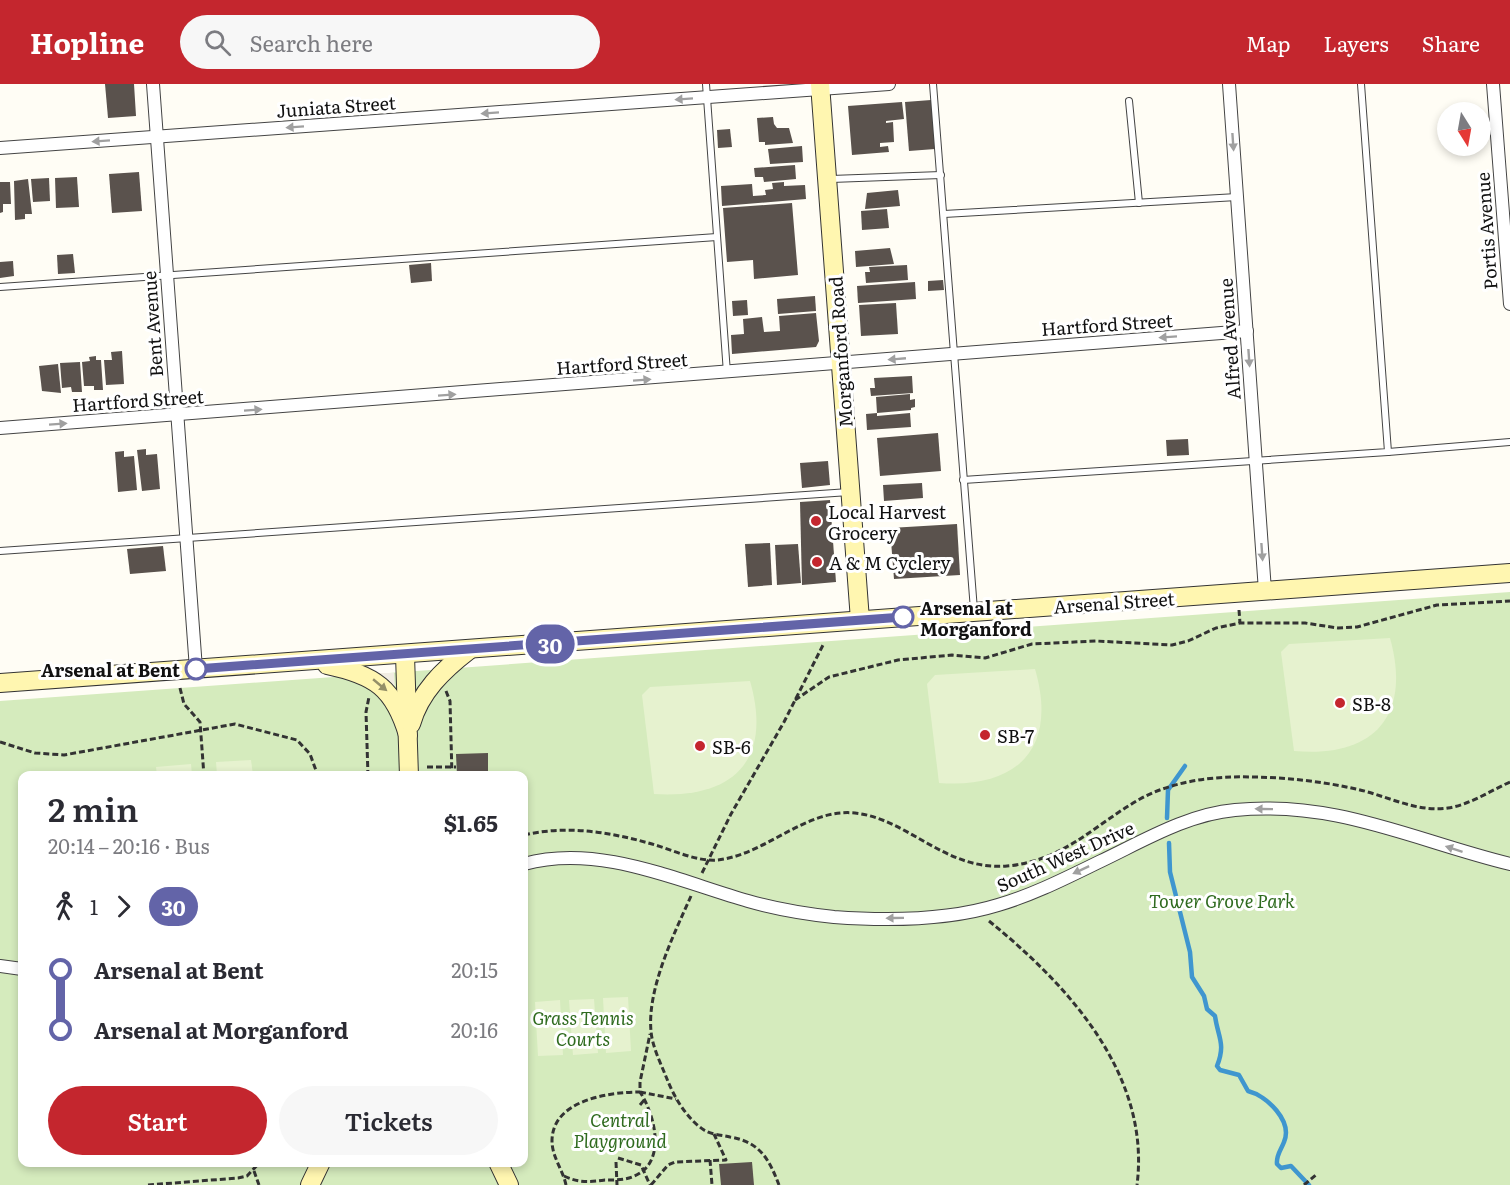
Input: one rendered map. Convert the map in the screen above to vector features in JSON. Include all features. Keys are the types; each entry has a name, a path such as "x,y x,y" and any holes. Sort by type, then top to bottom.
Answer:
{"main road":[{"name":"Morganford Road","path":"820,87 860,620"},
{"name":"Arsenal Street","path":"0,683 1510,573"},
{"path":"408,735 415,711 430,686 469,650"},
{"path":"405,655 409,771"},
{"path":"306,661 355,672 380,684 401,713 408,735"},
{"path":"310,1185 319,1167"},
{"path":"500,1167 509,1185"}],"street":[{"name":"Bent Avenue","path":"153,84 196,669"},
{"name":"Juniata Street","path":"0,148 157,137 707,90 889,84"},
{"name":"Alfred Avenue","path":"1229,84 1265,591"},
{"name":"Portis Avenue","path":"1493,84 1510,304"},
{"name":"Hartford Street","path":"0,428 1247,331"},
{"name":"South West Drive","path":"528,863 551,858 600,861 675,879 772,908 833,917 933,916 998,905 1058,881 1182,824 1210,814 1257,808 1308,810 1363,819 1510,864"},
{"path":"0,966 18,968"}],"lane":[{"path":"933,84 975,612"},
{"path":"1361,84 1388,452"},
{"path":"707,90 727,373"},
{"path":"1129,101 1139,203"},
{"path":"827,180 941,175"},
{"path":"944,214 1237,197"},
{"path":"0,287 717,237"},
{"path":"963,480 1510,442"},
{"path":"0,551 850,492"}],"path":[{"path":"795,700 828,677 898,660 952,655 985,658 1032,644 1104,641 1172,645 1188,641 1216,628 1240,623 1305,622 1348,628 1437,605 1510,601"},
{"path":"1239,605 1240,623"},
{"path":"701,875 824,645"},
{"path":"440,685 450,701 454,771"},
{"path":"180,688 183,704 197,716 201,728 204,771"},
{"path":"368,771 366,709 371,694"},
{"path":"0,742 35,753 64,755 201,728 235,724 297,740 310,754 316,771"},
{"path":"427,767 454,767"},
{"path":"528,834 559,830 599,832 708,860 753,851 816,819 843,813 869,816 885,822 964,861 1001,866 1022,865 1068,847 1136,802 1165,789 1197,781 1234,777 1299,780 1356,789 1424,808 1438,809 1466,802 1510,782"},
{"path":"564,1176 589,1183 633,1176 645,1169 653,1155 655,1139 652,1114 640,1092 642,1064 651,1032 653,1001 660,974 691,896"},
{"path":"988,920 1032,957 1066,991 1112,1059 1124,1087 1136,1129 1137,1185"},
{"path":"651,1032 676,1099 699,1126 714,1134 747,1142 762,1151 771,1163 779,1185"},
{"path":"566,1185 552,1143 555,1127 564,1114 582,1102 612,1094 640,1092 676,1099"},
{"path":"640,1105 645,1099"},
{"path":"618,1185 617,1160 635,1161 645,1169 650,1185 675,1162 710,1160 727,1162 714,1134"},
{"path":"710,1160 712,1185"},
{"path":"148,1185 227,1180 247,1176 257,1167"},
{"path":"254,1171 259,1185"},
{"path":"1304,1185 1317,1174"}],"green space":[{"name":"Tower Grove Park","path":"1510,592 1510,1185 0,1185 0,701"},
{"name":"SB-8","path":"1390,638 1395,666 1395,690 1390,710 1380,727 1365,739 1345,747 1322,751 1294,751 1281,652 1289,644"},
{"name":"SB-7","path":"1035,669 1041,697 1041,721 1036,741 1025,758 1010,770 991,779 967,783 939,783 927,684 935,675"},
{"name":"SB-6","path":"750,681 756,709 756,733 751,753 740,769 725,782 706,790 682,794 654,794 642,695 650,687"},
{"path":"251,760 252,771 217,771 216,762"},
{"path":"191,764 192,771 156,771 156,767"},
{"path":"628,997 631,1051 606,1053 603,998"},
{"name":"Grass Tennis Courts","path":"594,999 598,1053 573,1055 569,1000"},
{"path":"560,1000 563,1055 538,1056 535,1002"}],"shaded area":[{"path":"394,673 395,689 377,674"}],"building":[{"path":"105,84 134,84 136,116 108,118"},
{"path":"931,100 935,149 909,151 905,102"},
{"path":"902,102 904,119 886,121 886,123 893,122 894,142 880,143 880,147 888,146 889,152 852,155 848,106"},
{"path":"773,117 777,128 789,128 793,143 765,145 765,142 759,142 757,118"},
{"path":"730,129 732,147 718,148 717,130"},
{"path":"802,146 803,162 770,164 768,149"},
{"path":"795,165 796,179 764,182 763,177 755,177 754,168"},
{"path":"139,172 142,211 112,213 109,174"},
{"path":"77,177 79,207 56,208 55,178"},
{"path":"49,178 50,201 33,202 31,179"},
{"path":"28,179 32,214 25,214 25,219 15,220 14,181"},
{"path":"0,182 10,182 11,204 3,204 3,212 0,213"},
{"path":"784,182 784,186 805,185 806,199 722,206 721,186 752,184 753,196 766,195 765,190 773,189 772,183"},
{"path":"898,190 900,206 865,209 867,193"},
{"path":"792,203 798,275 754,279 753,260 727,262 723,208"},
{"path":"887,209 889,228 862,230 861,211"},
{"path":"890,248 894,264 856,267 855,251"},
{"path":"73,254 75,273 58,274 57,255"},
{"path":"13,261 14,276 0,278 0,262"},
{"path":"431,263 432,281 411,283 409,265"},
{"path":"907,265 908,280 866,283 865,272 870,272 869,267"},
{"path":"943,280 944,290 928,291 928,281"},
{"path":"915,282 916,299 858,303 857,286"},
{"path":"815,296 816,311 778,314 777,299"},
{"path":"747,300 748,315 733,316 732,301"},
{"path":"896,303 898,334 861,336 859,305"},
{"path":"816,313 819,341 816,347 732,354 731,335 744,334 743,319 762,317 764,332 780,331 779,316"},
{"path":"122,351 124,384 106,385 104,360 112,360 111,352"},
{"path":"96,356 96,360 101,360 103,390 94,390 94,386 84,386 82,362 90,361 89,357"},
{"path":"80,362 82,392 72,392 71,387 62,388 60,363"},
{"path":"58,364 61,393 42,391 39,366"},
{"path":"912,376 913,393 871,396 870,388 875,388 874,378"},
{"path":"910,394 910,400 915,399 915,407 911,410 877,413 876,397"},
{"path":"877,413 877,416 910,413 911,427 867,430 866,414"},
{"path":"938,433 941,471 880,476 877,438"},
{"path":"1188,439 1189,455 1167,456 1166,440"},
{"path":"146,449 146,455 157,454 160,489 142,491 137,450"},
{"path":"124,451 124,457 134,456 137,490 118,492 115,452"},
{"path":"828,461 830,485 802,488 800,463"},
{"path":"922,483 923,498 884,501 883,485"},
{"path":"830,500 836,582 802,585 800,502"},
{"path":"957,524 960,575 894,579 890,528"},
{"path":"770,543 772,585 748,587 745,544"},
{"path":"798,544 801,583 777,585 775,545"},
{"path":"163,546 166,571 130,574 127,549"},
{"path":"488,753 488,771 457,771 456,754"},
{"path":"752,1162 754,1185 721,1185 719,1164"}],"waterway":[{"path":"1167,818 1168,790 1185,766"},
{"path":"1169,843 1170,872 1190,952 1192,977 1204,996 1207,1009 1215,1016 1221,1052 1217,1066 1220,1070 1239,1075 1248,1091 1263,1098 1276,1110 1282,1118 1286,1134 1277,1164 1281,1168 1291,1166 1309,1185"}],"bus line":[{"name":"30","path":"196,669 903,617"}],"place":[{"name":"Local Harvest Grocery","path":"816,521"},
{"name":"A & M Cyclery","path":"817,562"},
{"name":"Arsenal at Morganford","path":"903,617"},
{"name":"Arsenal at Bent","path":"196,669"},
{"name":"SB-8","path":"1340,703"},
{"name":"SB-7","path":"985,735"},
{"name":"SB-6","path":"700,746"}],"park label":[{"name":"Central Playground","path":"620,1129"}]}
